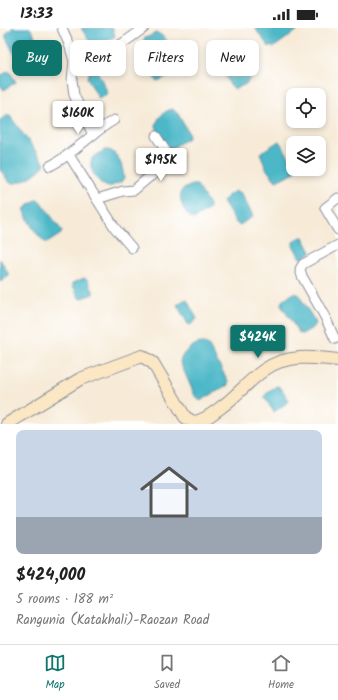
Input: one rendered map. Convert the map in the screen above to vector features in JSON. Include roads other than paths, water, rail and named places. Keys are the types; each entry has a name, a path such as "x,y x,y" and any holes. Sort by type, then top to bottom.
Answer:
{"main road":[{"path":"7,424 80,379 142,356 153,363 185,417 193,423 204,419 215,412 240,392 263,370 279,362 312,357 338,360"}],"street":[{"path":"62,28 70,44"},
{"path":"126,40 144,28"},
{"path":"72,76 74,95 93,135"},
{"path":"50,166 69,155 114,120"},
{"path":"97,199 122,191 134,190 140,187 148,178 173,162 156,136"},
{"path":"69,155 115,228 132,248"},
{"path":"338,198 325,208 338,230"},
{"path":"335,339 325,317 302,276 300,269 308,261 338,245"}],"water":[{"path":"12,28 30,28 37,40 12,40 12,49 6,38 6,34"},
{"path":"81,28 112,28 115,36 108,40 89,40"},
{"path":"255,28 301,28 274,47 268,46"},
{"path":"157,33 166,40 144,40"},
{"path":"9,71 16,82 4,90 0,85 0,76"},
{"path":"88,76 100,76 108,93 99,99 87,78"},
{"path":"152,76 168,76 166,77 157,81"},
{"path":"225,76 251,76 246,84 235,89 230,85"},
{"path":"173,109 178,114 189,134 188,138 170,149 158,133 156,125 162,114"},
{"path":"6,116 10,116 45,164 34,175 23,181 13,183 9,182 0,169 0,120"},
{"path":"279,141 286,152 287,176 276,181 267,170 260,153"},
{"path":"105,150 110,150 113,152 119,160 124,178 121,182 109,187 105,186 97,179 91,166 93,157"},
{"path":"192,185 197,185 210,206 209,209 194,219 185,210 180,198 182,190"},
{"path":"235,191 241,193 253,216 240,225 236,223 223,202 226,197"},
{"path":"36,200 40,201 62,231 61,234 47,243 36,232 26,216 25,208"},
{"path":"303,237 311,252 303,258 300,258 293,245 293,242"},
{"path":"0,259 9,275 0,282"},
{"path":"84,278 88,280 93,294 80,299 73,286 73,283"},
{"path":"294,293 298,294 316,323 314,327 302,334 299,333 281,305 282,301"},
{"path":"184,300 187,300 197,319 190,325 177,305"},
{"path":"199,343 208,345 228,381 228,385 200,401 195,396 180,362 188,349"},
{"path":"277,386 281,388 289,401 274,412 264,397 269,391"}]}
